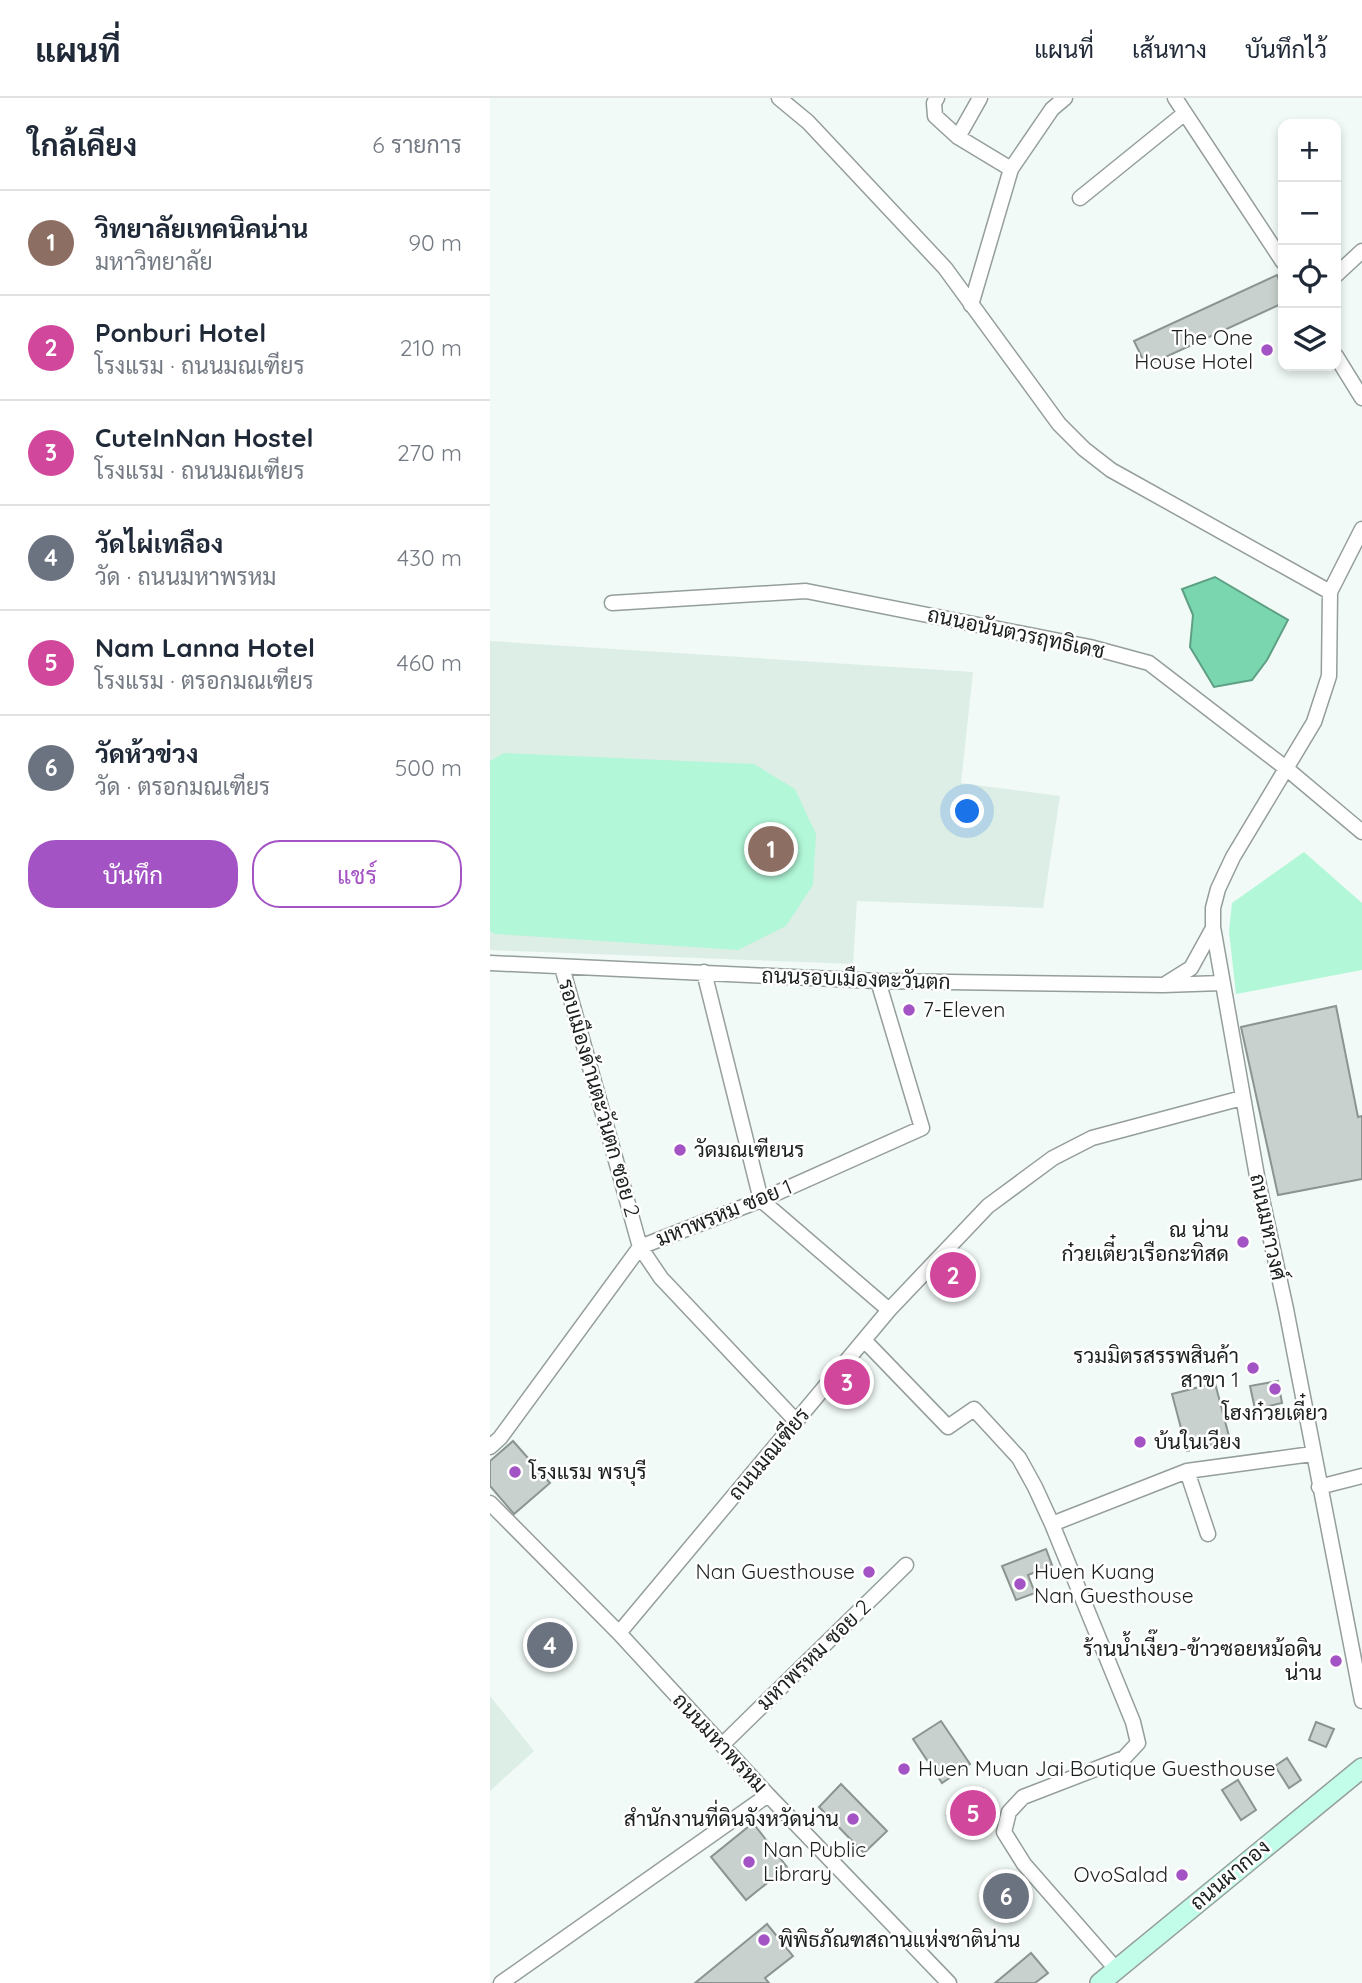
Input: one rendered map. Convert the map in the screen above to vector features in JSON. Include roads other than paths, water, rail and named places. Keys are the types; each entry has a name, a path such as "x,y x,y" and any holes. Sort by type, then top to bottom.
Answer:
{"main road":[{"name":"ถนนผากอง","path":"1100,1983 1362,1768"}],"street":[{"path":"779,98 808,122 945,268 1059,424 1084,449 1111,470 1330,592 1362,529"},
{"path":"937,98 934,103 935,117 958,137 1011,169"},
{"path":"958,137 980,98"},
{"path":"971,305 1011,169 1052,109 1065,98"},
{"path":"1175,98 1278,254"},
{"path":"1080,198 1185,113"},
{"path":"1341,270 1362,251"},
{"path":"1341,364 1362,398"},
{"name":"ถนนอนันตวรฤทธิเดช","path":"612,603 806,591 1090,647 1149,663 1287,769 1362,832"},
{"name":"ถนนมหาวงศ์","path":"1330,592 1329,676 1314,722 1233,857 1213,908 1213,927 1256,1176 1286,1309 1362,1701"},
{"path":"1163,985 1191,968 1213,927"},
{"name":"ถนนรอบเมืองตะวันตก","path":"490,963 878,981 1163,985 1222,983"},
{"name":"รอบเมืองด้านตะวันตก ซอย 2","path":"562,967 640,1247 661,1278 796,1421"},
{"path":"704,972 761,1200 889,1310"},
{"name":"มหาพรหม ซอย 1","path":"490,1447 500,1438 640,1247 761,1200 922,1128 878,981"},
{"name":"ถนนมณเฑียร","path":"619,1633 889,1310 988,1206 1053,1158 1092,1138 1242,1098"},
{"path":"864,1340 948,1427 974,1409 1018,1458 1052,1524 1133,1721 1138,1743 1124,1758 1023,1797 1009,1812 1004,1832 1024,1864 1116,1969"},
{"path":"1052,1524 1187,1471 1312,1454"},
{"path":"1187,1471 1208,1534"},
{"path":"1319,1487 1362,1476"},
{"name":"ถนนมหาพรหม","path":"490,1503 619,1633 768,1795 949,1983"},
{"name":"มหาพรหม ซอย 2","path":"722,1745 906,1565"},
{"path":"501,1983 768,1795"}],"place":[{"name":"The One House Hotel","path":"1267,350"},
{"name":"วิทยาลัยเทคนิคน่าน","path":"771,849"},
{"name":"7-Eleven","path":"909,1010"},
{"name":"วัดมณเฑียนร","path":"680,1150"},
{"name":"ณ น่าน ก๋วยเตี๋ยวเรือกะทิสด","path":"1243,1242"},
{"name":"Ponburi Hotel","path":"953,1275"},
{"name":"รวมมิตรสรรพสินค้า สาขา 1","path":"1253,1368"},
{"name":"CuteInNan Hostel","path":"847,1382"},
{"name":"โฮงก๋วยเตี๋ยว","path":"1275,1389"},
{"name":"บ้นในเวียง","path":"1140,1442"},
{"name":"โรงแรม พรบุรี","path":"515,1472"},
{"name":"Nan Guesthouse","path":"869,1572"},
{"name":"Huen Kuang Nan Guesthouse","path":"1020,1584"},
{"name":"วัดไผ่เทลือง","path":"550,1645"},
{"name":"ร้านน้ำเงี๊ยว-ข้าวซอยหม้อดิน น่าน","path":"1336,1661"},
{"name":"Huen Muan Jai Boutique Guesthouse","path":"904,1769"},
{"name":"Nam Lanna Hotel","path":"973,1813"},
{"name":"สำนักงานที่ดินจังหวัดน่าน","path":"853,1819"},
{"name":"Nan Public Library","path":"749,1862"},
{"name":"OvoSalad","path":"1182,1875"},
{"name":"วัดห้วข่วง","path":"1006,1896"},
{"name":"พิพิธภัณฑสถานแห่งชาติน่าน","path":"764,1940"}]}
